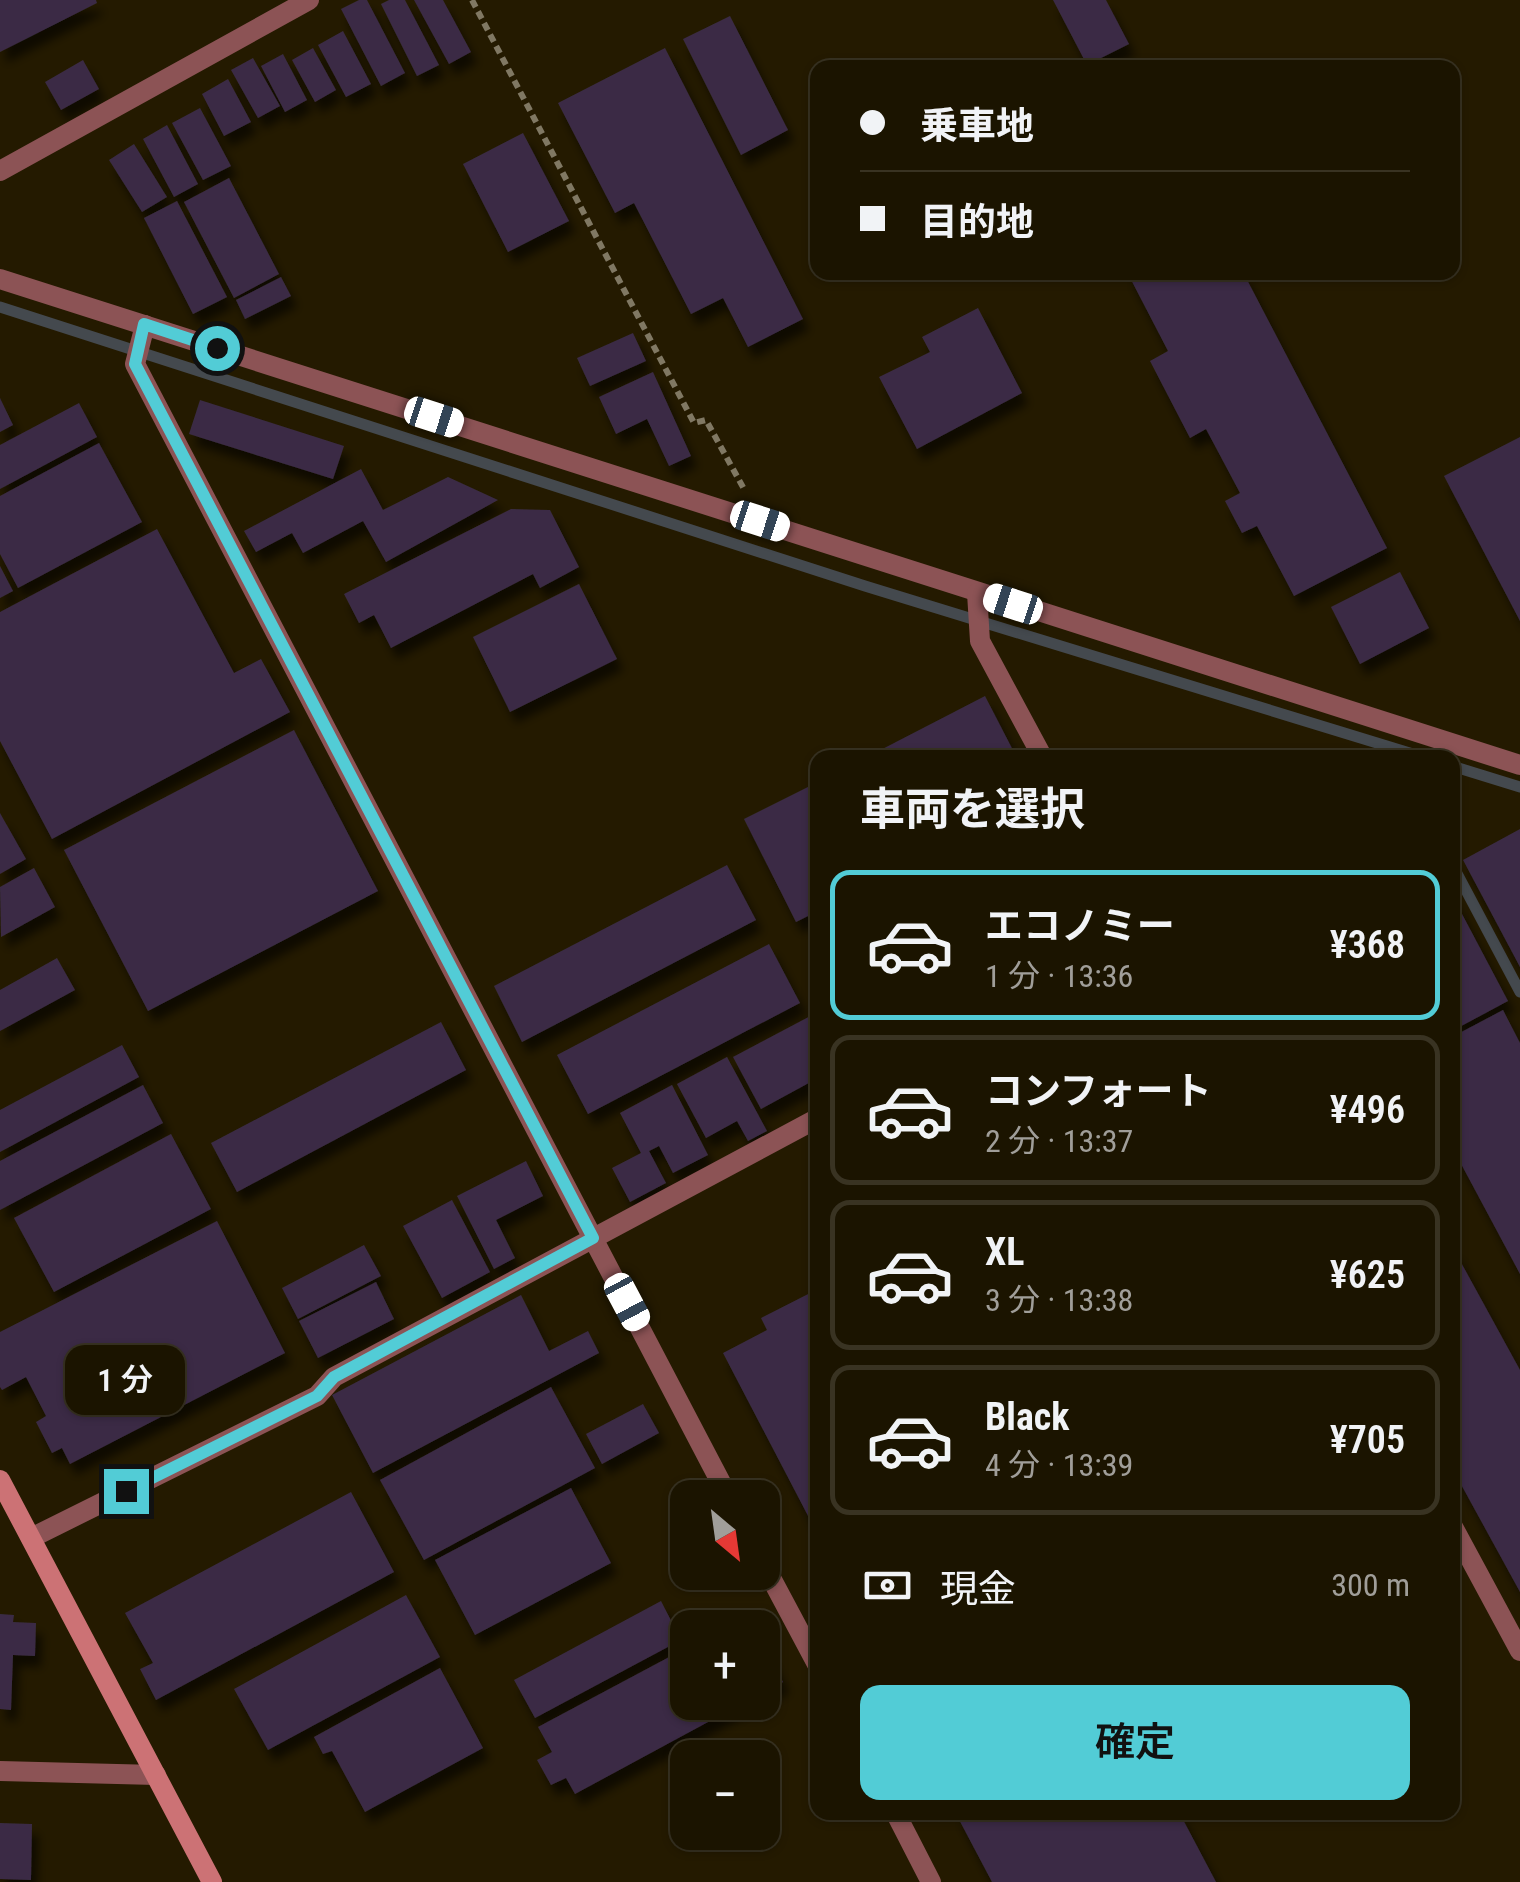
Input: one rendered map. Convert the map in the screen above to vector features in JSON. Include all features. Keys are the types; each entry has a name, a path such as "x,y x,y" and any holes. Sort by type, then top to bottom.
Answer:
{"street":[{"path":"0,171 309,0"},
{"path":"0,280 1520,766"},
{"path":"144,324 135,364 720,1480"},
{"path":"977,593 980,641 1039,750"},
{"path":"31,1538 317,1396 334,1377 810,1122"},
{"path":"0,1480 212,1882"},
{"path":"1460,1540 1520,1652"},
{"path":"777,1590 810,1651"},
{"path":"0,1771 156,1774"},
{"path":"898,1820 931,1882"}],"path":[{"path":"472,0 694,423 706,420 760,521"}],"building":[{"path":"0,0 96,0 97,3 0,52"},
{"path":"367,0 405,73 381,86 341,9"},
{"path":"405,0 439,65 417,76 381,4"},
{"path":"414,0 443,0 471,52 449,64"},
{"path":"1053,0 1106,0 1129,44 1097,60 1084,60"},
{"path":"730,16 788,130 741,155 683,39"},
{"path":"343,31 371,84 346,97 318,45"},
{"path":"313,48 336,90 315,102 292,60"},
{"path":"665,48 803,319 748,347 723,298 691,314 634,203 615,213 558,103"},
{"path":"283,54 307,100 285,112 261,66"},
{"path":"253,58 280,106 258,118 231,70"},
{"path":"83,60 99,89 61,110 45,82"},
{"path":"228,79 251,122 224,136 202,94"},
{"path":"200,108 231,166 203,180 172,123"},
{"path":"167,125 198,184 174,197 143,139"},
{"path":"523,133 569,221 508,252 463,164"},
{"path":"134,144 167,197 142,212 109,160"},
{"path":"229,178 279,274 234,298 184,202"},
{"path":"177,201 227,297 193,314 144,218"},
{"path":"281,277 291,296 245,319 236,300"},
{"path":"1131,280 1247,280 1387,548 1294,596 1257,526 1242,533 1225,501 1240,493 1206,429 1190,438 1150,361 1168,351"},
{"path":"978,308 1022,393 917,449 879,377 930,352 922,337"},
{"path":"633,333 646,361 590,386 577,358"},
{"path":"653,372 691,456 669,466 647,419 616,434 599,397"},
{"path":"0,398 13,425 0,432"},
{"path":"200,400 344,446 333,479 189,434"},
{"path":"79,403 97,437 0,489 0,445"},
{"path":"1520,437 1520,621 1444,476"},
{"path":"99,443 142,522 18,588 0,554 0,496"},
{"path":"361,469 383,510 448,477 498,500 386,562 363,521 303,553 292,533 256,552 244,531"},
{"path":"511,509 550,510 579,567 540,588 533,574 391,648 374,615 359,623 344,594"},
{"path":"157,529 234,673 261,659 290,712 52,839 0,741 0,612"},
{"path":"0,566 13,591 0,598"},
{"path":"1400,572 1429,628 1360,664 1331,607"},
{"path":"579,584 617,659 510,712 473,637"},
{"path":"985,696 1013,750 880,750"},
{"path":"294,730 378,891 148,1011 64,850"},
{"path":"810,786 810,915 796,922 744,819"},
{"path":"0,813 26,859 0,874"},
{"path":"1520,829 1520,967 1463,860"},
{"path":"727,865 756,920 522,1042 494,986"},
{"path":"34,868 55,907 1,937 0,887"},
{"path":"1460,910 1508,1001 1460,1027"},
{"path":"769,944 800,1003 588,1114 557,1055"},
{"path":"57,958 75,990 0,1031 0,990"},
{"path":"1503,1010 1520,1043 1520,1274 1460,1162 1460,1033"},
{"path":"810,1016 810,1082 761,1109 733,1057"},
{"path":"441,1022 466,1070 237,1192 211,1143"},
{"path":"122,1045 139,1077 0,1152 0,1110"},
{"path":"727,1057 767,1131 748,1141 737,1121 706,1138 677,1084"},
{"path":"143,1085 163,1123 0,1210 0,1161"},
{"path":"672,1085 708,1155 673,1173 659,1146 649,1151 666,1183 630,1202 612,1168 641,1153 620,1113"},
{"path":"171,1134 211,1209 54,1292 14,1218"},
{"path":"526,1161 543,1196 496,1220 515,1258 494,1269 457,1196"},
{"path":"452,1200 490,1272 442,1298 403,1226"},
{"path":"217,1221 285,1353 70,1464 62,1448 52,1453 36,1422 46,1416 26,1377 2,1390 0,1387 0,1332"},
{"path":"364,1245 381,1276 298,1319 282,1288"},
{"path":"1460,1261 1520,1370 1520,1592 1460,1483"},
{"path":"376,1282 394,1319 318,1358 299,1321"},
{"path":"810,1293 810,1520 723,1353 767,1330 761,1318"},
{"path":"521,1295 549,1351 588,1331 599,1353 373,1473 332,1395"},
{"path":"551,1387 595,1468 424,1560 380,1480"},
{"path":"643,1404 659,1433 602,1464 586,1434"},
{"path":"571,1488 611,1563 475,1635 435,1560"},
{"path":"351,1492 394,1572 156,1700 140,1669 153,1663 125,1613"},
{"path":"406,1595 440,1657 268,1750 234,1689"},
{"path":"661,1601 670,1619 670,1646 535,1718 514,1680"},
{"path":"0,1614 14,1615 13,1622 36,1623 35,1656 13,1655 11,1710 0,1709"},
{"path":"670,1657 670,1720 712,1720 575,1794 566,1778 551,1785 537,1760 552,1752 538,1727"},
{"path":"440,1668 483,1748 365,1812 332,1751 323,1754 314,1737"},
{"path":"959,1820 1183,1820 1216,1882 992,1882"},
{"path":"0,1823 32,1824 31,1880 0,1879"}],"waterway":[{"path":"0,307 865,586 1400,750"},
{"path":"1460,768 1520,787"},
{"path":"1460,879 1520,992"}],"route":[{"path":"126,1491 317,1396 334,1377 593,1238 135,364 144,324 217,348"}]}
